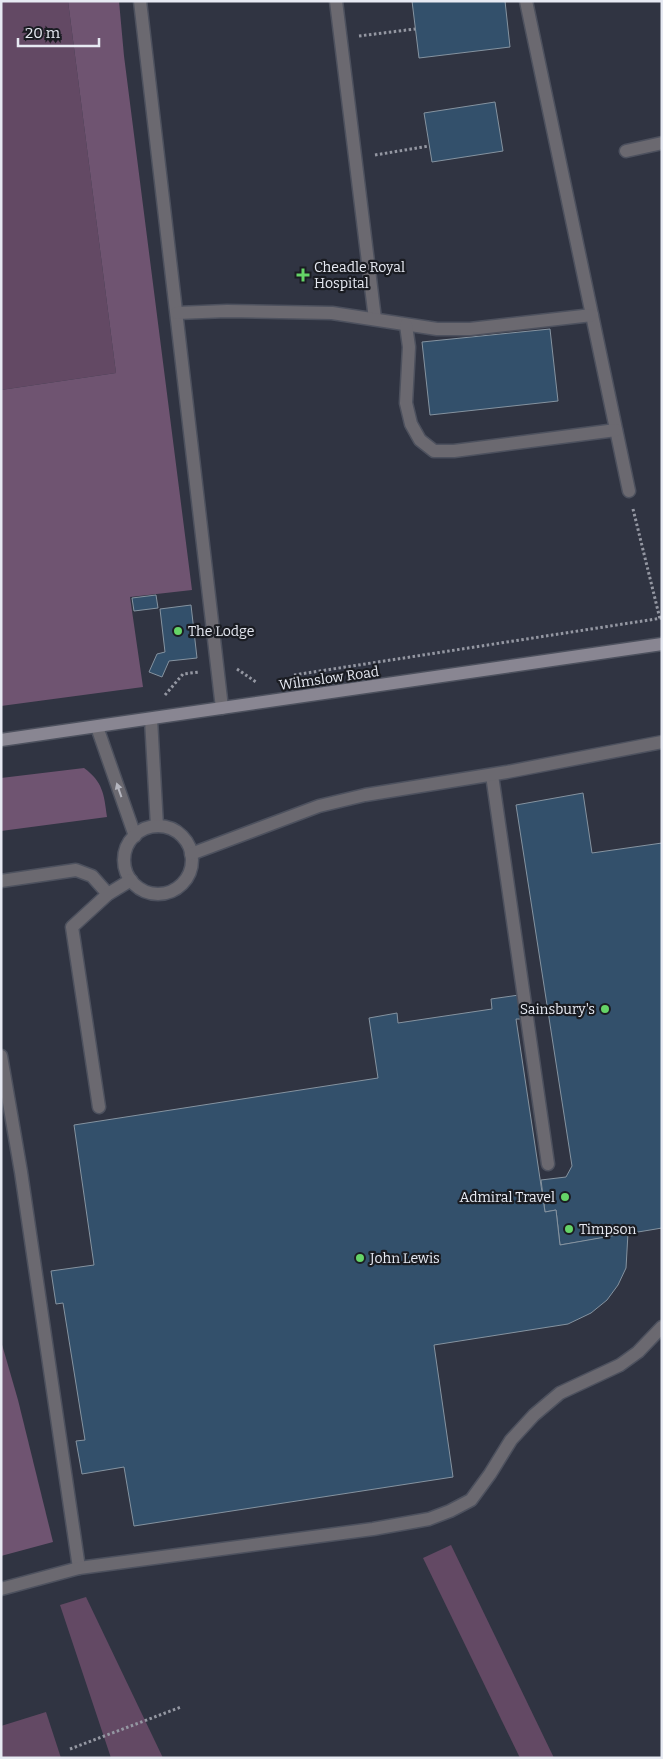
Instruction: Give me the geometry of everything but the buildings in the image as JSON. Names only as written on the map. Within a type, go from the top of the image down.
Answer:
[{"type":"main road","name":"Wilmslow Road","points":[[1,740],[662,644]]},
{"type":"street","points":[[140,1],[222,708]]},
{"type":"street","points":[[336,1],[375,319]]},
{"type":"street","points":[[526,1],[629,491]]},
{"type":"street","points":[[626,151],[662,143]]},
{"type":"street","points":[[177,313],[227,311],[332,313],[437,329],[470,329],[592,315]]},
{"type":"street","points":[[406,325],[409,347],[406,403],[411,424],[420,440],[434,451],[454,451],[616,430]]},
{"type":"street","points":[[151,719],[157,826]]},
{"type":"street","points":[[97,727],[135,836]]},
{"type":"street","points":[[191,854],[319,806],[365,795],[492,775],[662,742]]},
{"type":"street","points":[[492,775],[548,1164]]},
{"type":"street","points":[[157,826],[169,828],[179,834],[187,842],[191,854],[192,862],[187,878],[174,890],[157,894],[147,892],[131,880],[126,871],[125,851],[135,836],[145,829],[157,826]]},
{"type":"street","points":[[1,881],[76,870],[92,876],[108,894]]},
{"type":"street","points":[[99,1107],[72,927],[108,894],[131,880]]},
{"type":"street","points":[[1,1056],[21,1172],[79,1568]]},
{"type":"street","points":[[1,1589],[79,1568],[373,1529],[429,1519],[450,1511],[471,1500],[511,1440],[534,1415],[560,1394],[620,1365],[638,1352],[662,1327]]},
{"type":"path","points":[[341,39],[415,28]]},
{"type":"path","points":[[356,158],[429,146]]},
{"type":"path","points":[[629,491],[662,623]]},
{"type":"path","points":[[286,676],[661,618]]},
{"type":"path","points":[[162,698],[183,674],[239,668],[256,682]]},
{"type":"path","points":[[70,1749],[181,1707]]},
{"type":"shaded area","points":[[1,1],[68,1],[116,373],[1,390]]},
{"type":"shaded area","points":[[68,1],[119,1],[124,56],[192,590],[130,597],[143,687],[1,706],[1,390],[116,373]]},
{"type":"shaded area","points":[[84,768],[95,778],[102,789],[107,817],[1,831],[1,778]]},
{"type":"shaded area","points":[[1,1341],[18,1400],[53,1542],[1,1556]]},
{"type":"shaded area","points":[[451,1545],[554,1758],[520,1758],[423,1558]]},
{"type":"shaded area","points":[[86,1597],[163,1758],[111,1758],[60,1605]]},
{"type":"shaded area","points":[[46,1712],[61,1758],[1,1758],[1,1726]]},
{"type":"place","name":"Cheadle Royal Hospital","points":[[303,275]]},
{"type":"place","name":"The Lodge","points":[[178,631]]},
{"type":"place","name":"Sainsbury's","points":[[605,1009]]},
{"type":"place","name":"Admiral Travel","points":[[565,1197]]},
{"type":"place","name":"Timpson","points":[[569,1229]]},
{"type":"place","name":"John Lewis","points":[[360,1258]]}]
